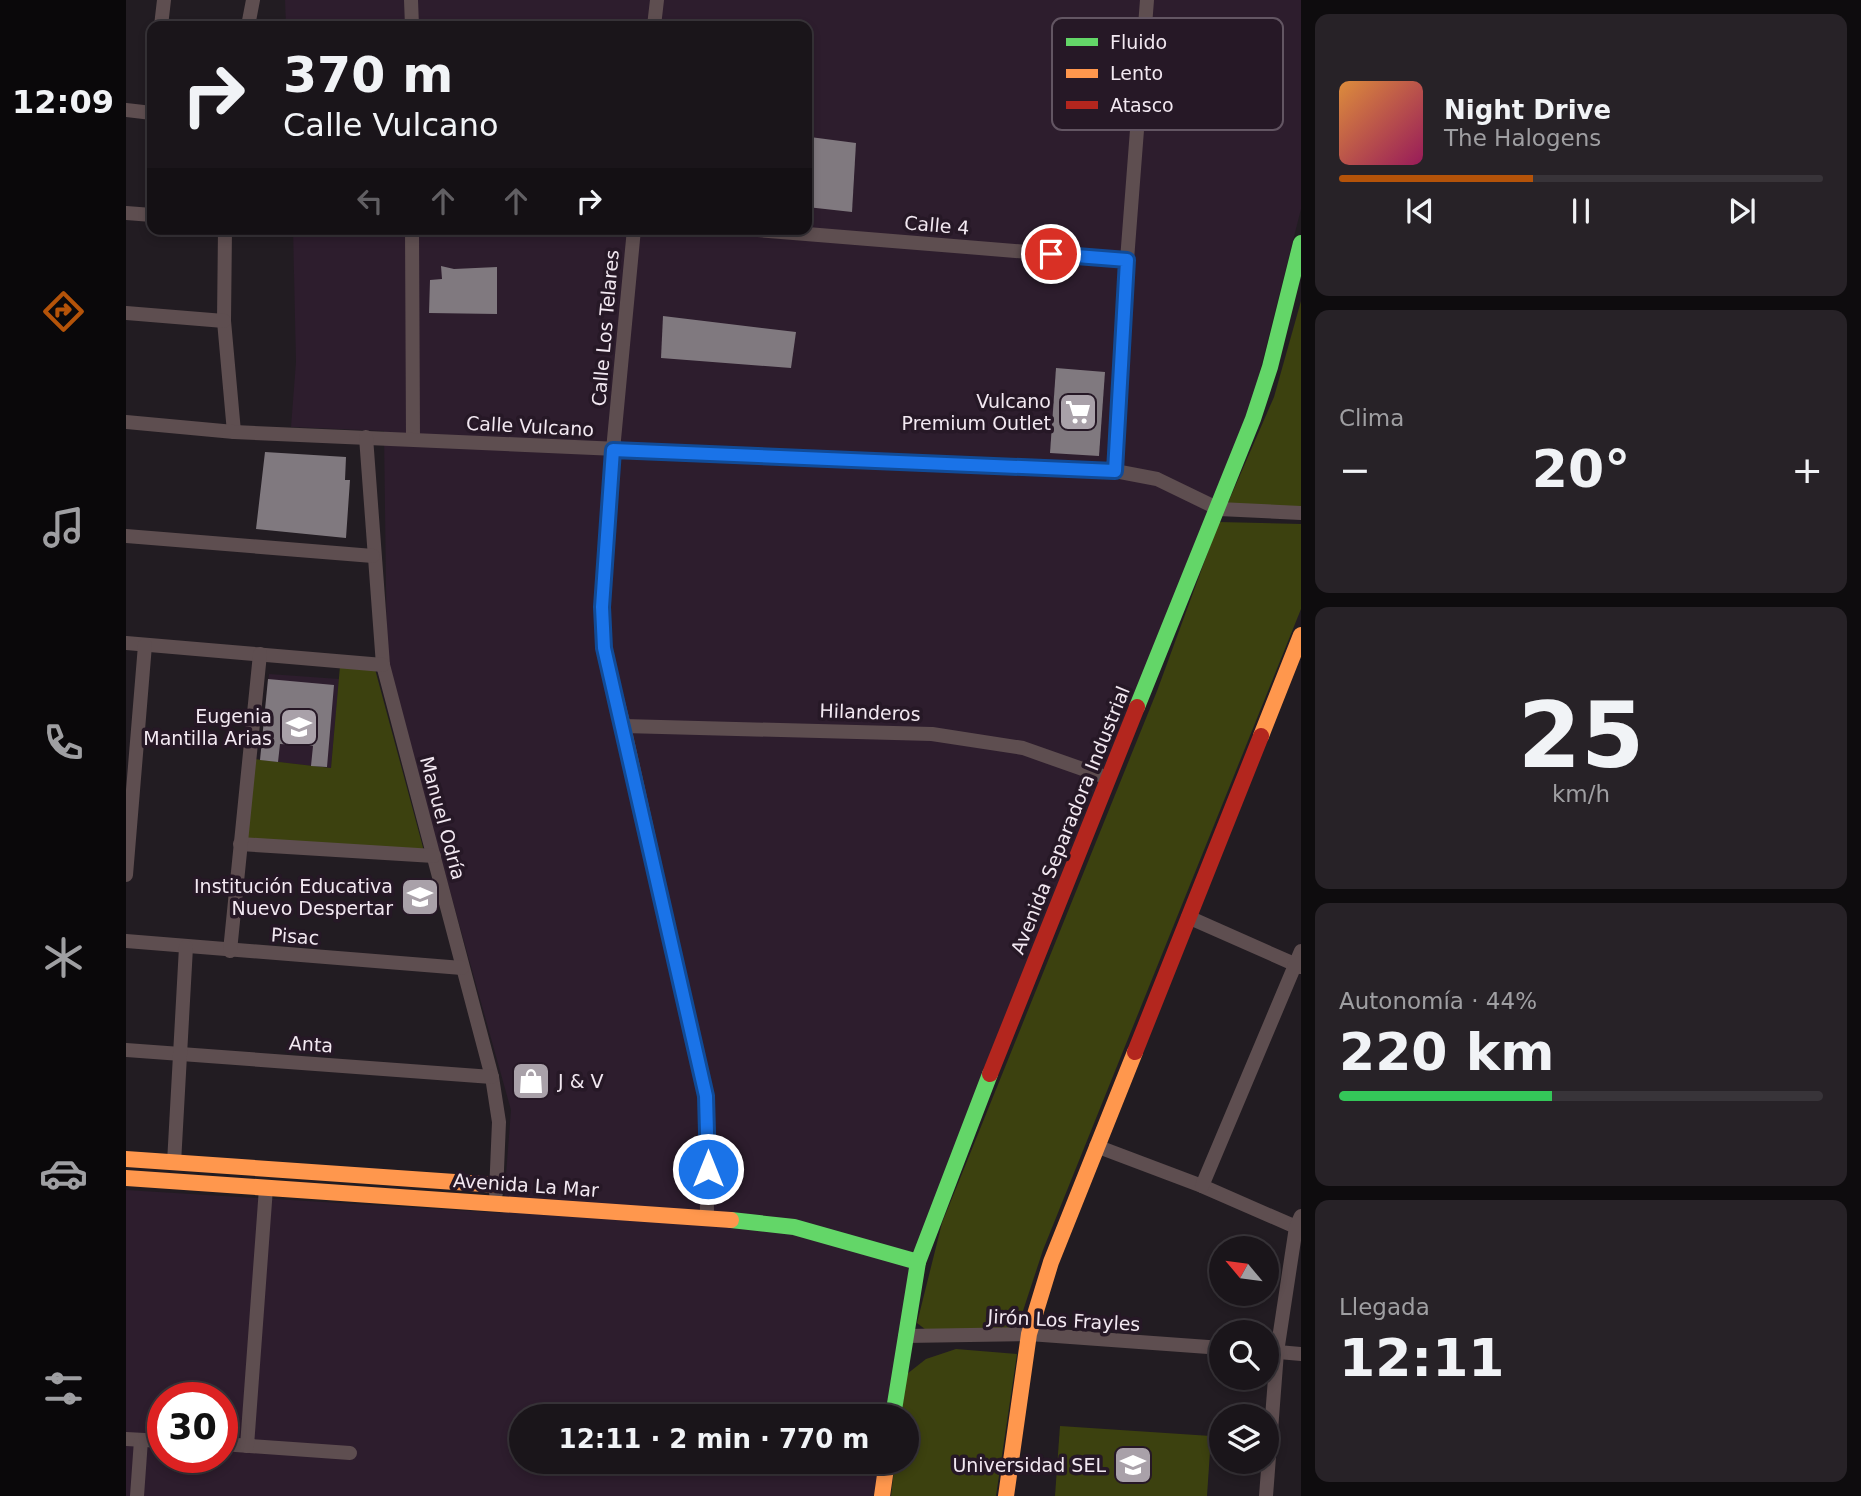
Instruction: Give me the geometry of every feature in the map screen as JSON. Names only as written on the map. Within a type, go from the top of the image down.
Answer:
[{"type":"main road","name":"Avenida Separadora Industrial","points":[[895,1404],[918,1262],[958,1152],[1219,509],[1270,367],[1301,243]]},
{"type":"main road","points":[[1006,1496],[1029,1334],[1051,1262],[1301,635]]},
{"type":"main road","name":"Avenida La Mar","points":[[126,1159],[498,1185]]},
{"type":"main road","name":"Avenida La Mar","points":[[126,1178],[495,1205],[707,1217],[794,1227],[918,1262]]},
{"type":"main road","points":[[882,1496],[885,1474]]},
{"type":"street","points":[[162,21],[164,0]]},
{"type":"street","points":[[249,21],[253,0]]},
{"type":"street","points":[[411,0],[412,21]]},
{"type":"street","points":[[655,21],[657,0]]},
{"type":"street","points":[[1146,18],[1147,0]]},
{"type":"street","points":[[126,110],[147,109]]},
{"type":"street","points":[[1115,471],[1137,130]]},
{"type":"street","points":[[126,213],[147,215]]},
{"type":"street","name":"Calle 4","points":[[812,234],[1127,260]]},
{"type":"street","points":[[225,235],[224,321],[234,432]]},
{"type":"street","points":[[412,235],[413,438]]},
{"type":"street","name":"Calle Los Telares","points":[[633,235],[613,450],[602,607],[604,648],[624,726],[706,1096],[709,1145],[707,1217]]},
{"type":"street","points":[[126,313],[224,321]]},
{"type":"street","name":"Calle Vulcano","points":[[126,422],[234,432],[1115,471],[1157,479],[1219,509],[1301,513]]},
{"type":"street","name":"Manuel Odría","points":[[366,437],[383,665],[492,1077],[499,1122],[495,1205]]},
{"type":"street","points":[[126,536],[373,556]]},
{"type":"street","points":[[126,643],[383,665]]},
{"type":"street","points":[[126,875],[145,645]]},
{"type":"street","points":[[230,951],[260,654]]},
{"type":"street","name":"Hilanderos","points":[[624,726],[932,734],[1023,748],[1108,778]]},
{"type":"street","points":[[240,844],[434,856]]},
{"type":"street","points":[[1188,917],[1298,966]]},
{"type":"street","name":"Pisac","points":[[126,941],[462,968]]},
{"type":"street","points":[[174,1163],[186,947]]},
{"type":"street","points":[[1202,1186],[1298,966],[1301,951]]},
{"type":"street","name":"Anta","points":[[126,1050],[492,1077]]},
{"type":"street","points":[[1096,1146],[1299,1222],[1279,1320]]},
{"type":"street","points":[[247,1446],[266,1188]]},
{"type":"street","name":"Jirón Los Frayles","points":[[905,1336],[1029,1334],[1209,1347]]},
{"type":"street","points":[[1279,1352],[1301,1354]]},
{"type":"street","points":[[1266,1496],[1270,1390]]},
{"type":"street","points":[[126,1439],[147,1440]]},
{"type":"street","points":[[137,1496],[141,1440]]},
{"type":"street","points":[[238,1445],[350,1453]]},
{"type":"shaded area","points":[[285,0],[1301,0],[1301,209],[1252,402],[910,1269],[889,1404],[509,1404],[509,1474],[878,1474],[874,1496],[126,1496],[126,1190],[503,1213],[511,1110],[387,665],[384,431],[291,427],[296,362],[293,235],[812,235],[812,21],[286,21]]},
{"type":"shaded area","name":"Eugenia Mantilla Arias","points":[[269,674],[339,679],[331,768],[260,760]]},
{"type":"green space","points":[[1301,301],[1301,508],[1227,505],[1274,397]]},
{"type":"green space","points":[[1219,522],[1301,524],[1301,609],[1043,1250],[1019,1323],[1006,1333],[930,1333],[917,1323],[942,1223],[1157,691]]},
{"type":"green space","points":[[340,666],[375,669],[424,851],[244,839],[253,759],[331,768]]},
{"type":"green space","points":[[956,1349],[1017,1354],[996,1496],[891,1496],[894,1474],[919,1474],[919,1404],[903,1404],[907,1374],[926,1359]]},
{"type":"green space","name":"Universidad SEL","points":[[1060,1426],[1209,1436],[1207,1496],[1055,1496]]},
{"type":"building","points":[[812,137],[856,143],[852,212],[812,208]]},
{"type":"building","points":[[441,266],[454,269],[497,267],[497,314],[429,313],[430,280],[442,279]]},
{"type":"building","points":[[663,316],[796,332],[791,368],[661,358]]},
{"type":"building","name":"Vulcano Premium Outlet","points":[[1056,368],[1105,372],[1099,456],[1050,453]]},
{"type":"building","points":[[265,452],[346,457],[345,480],[350,480],[346,538],[256,529]]},
{"type":"building","name":"Eugenia Mantilla Arias","points":[[268,679],[334,685],[327,767],[311,766],[313,746],[280,744],[278,762],[260,760]]},
{"type":"traffic: fast","points":[[1137,707],[1253,419],[1270,367],[1301,243]]},
{"type":"traffic: fast","points":[[895,1404],[918,1262],[990,1074]]},
{"type":"traffic: fast","points":[[731,1220],[794,1227],[918,1262]]},
{"type":"traffic: slow","points":[[1261,736],[1301,635]]},
{"type":"traffic: slow","points":[[1006,1496],[1029,1334],[1051,1262],[1135,1052]]},
{"type":"traffic: slow","points":[[126,1159],[498,1185]]},
{"type":"traffic: slow","points":[[126,1178],[731,1220]]},
{"type":"traffic: slow","points":[[882,1496],[885,1474]]},
{"type":"traffic: jam","points":[[990,1074],[1137,707]]},
{"type":"traffic: jam","points":[[1135,1052],[1261,736]]},
{"type":"place","name":"Vulcano Premium Outlet","points":[[1078,412]]},
{"type":"place","name":"Eugenia Mantilla Arias","points":[[299,727]]},
{"type":"place","name":"Institución Educativa Nuevo Despertar","points":[[420,897]]},
{"type":"place","name":"J & V","points":[[531,1081]]},
{"type":"place","name":"Universidad SEL","points":[[1133,1465]]},
{"type":"route","points":[[708,1169],[706,1096],[624,726],[604,648],[602,607],[613,450],[1115,471],[1127,260],[1051,254]]}]
